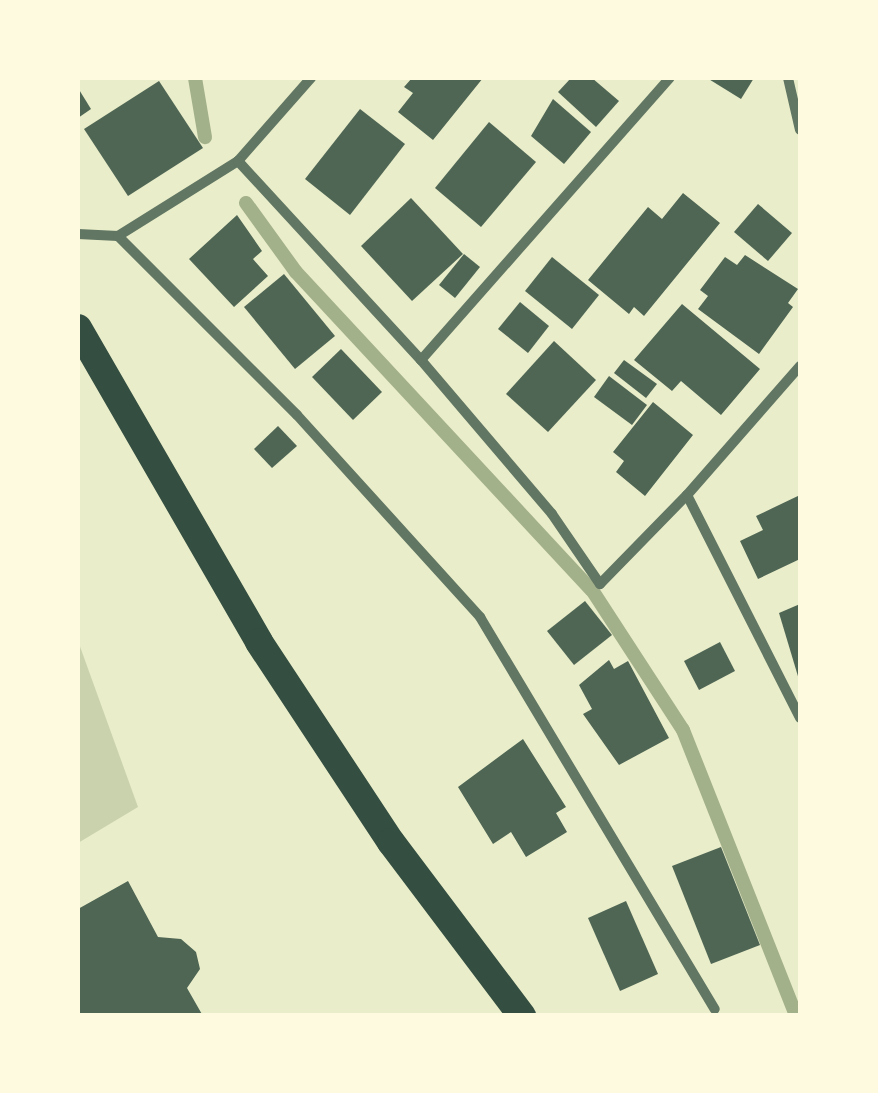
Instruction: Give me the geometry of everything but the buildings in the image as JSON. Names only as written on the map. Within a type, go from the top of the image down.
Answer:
[{"type":"highway","points":[[78,328],[258,642],[391,842],[522,1016]]},
{"type":"street","points":[[78,234],[118,236],[238,161],[311,78]]},
{"type":"street","points":[[421,360],[670,78]]},
{"type":"street","points":[[788,78],[800,130]]},
{"type":"street","points":[[238,161],[311,248],[421,360],[552,514],[600,584],[687,495],[800,366]]},
{"type":"street","points":[[118,236],[297,415],[480,617],[715,1009]]},
{"type":"street","points":[[687,495],[800,718]]},
{"type":"green space","points":[[78,641],[138,807],[78,843]]},
{"type":"waterway","points":[[195,78],[205,137]]},
{"type":"waterway","points":[[246,203],[296,272],[592,590],[683,730],[796,1016]]}]
